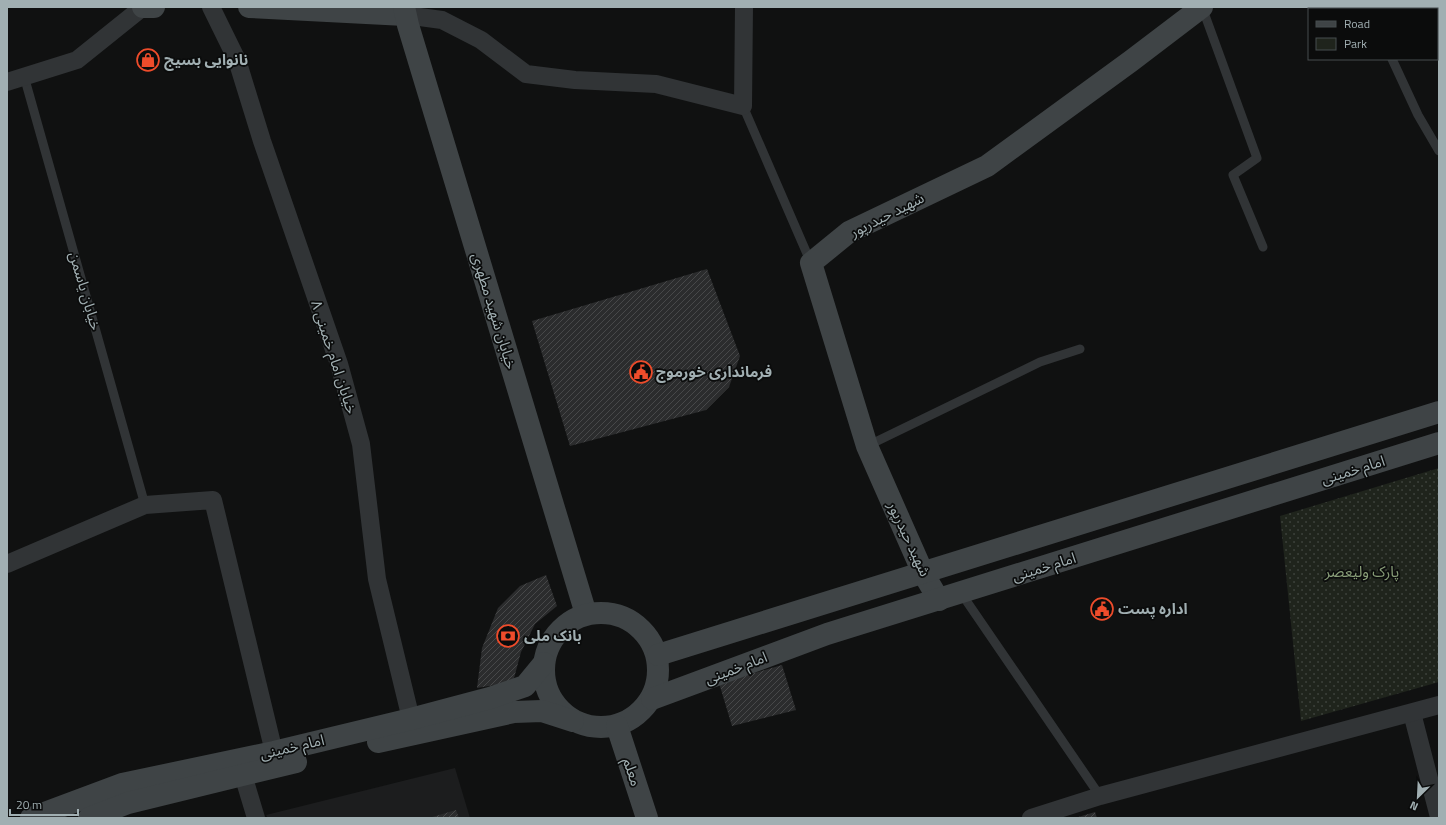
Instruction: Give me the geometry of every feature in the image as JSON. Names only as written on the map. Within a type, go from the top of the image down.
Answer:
[{"type":"main road","points":[[143,7],[154,7]]},
{"type":"main road","points":[[249,7],[405,11]]},
{"type":"main road","name":"شهید حیدرپور","points":[[939,600],[923,572],[867,446],[811,263],[849,232],[988,166],[1202,7]]},
{"type":"main road","name":"خیابان شهید مطهری","points":[[405,11],[586,614]]},
{"type":"main road","name":"امام خمینی","points":[[658,655],[1439,412]]},
{"type":"main road","name":"امام خمینی","points":[[652,699],[827,634],[1439,443]]},
{"type":"main road","points":[[609,613],[630,620],[647,635],[658,655],[659,678],[652,699],[637,716],[617,726],[594,728],[573,721],[555,706],[545,685],[544,663],[551,642],[566,624],[586,614],[609,613]]},
{"type":"main road","name":"امام خمینی","points":[[31,818],[122,784],[274,752],[411,719],[490,698],[525,686],[544,663]]},
{"type":"main road","name":"امام خمینی","points":[[89,818],[128,803],[377,743],[514,712],[542,711],[573,721]]},
{"type":"main road","name":"معلم","points":[[617,726],[647,818]]},
{"type":"street","points":[[7,82],[77,60],[143,7]]},
{"type":"street","name":"خیابان امام خمینی ۸","points":[[211,7],[237,60],[262,141],[339,364],[361,444],[377,579],[411,719]]},
{"type":"street","points":[[405,11],[442,20],[481,40],[526,74],[575,80],[656,84],[743,106],[744,7]]},
{"type":"street","points":[[7,564],[145,505],[213,500],[274,752]]},
{"type":"street","points":[[1031,818],[1100,796],[1439,705]]},
{"type":"street","points":[[1412,713],[1439,817]]},
{"type":"street","points":[[243,775],[256,818]]},
{"type":"lane","points":[[1202,7],[1257,158],[1233,175],[1263,247]]},
{"type":"lane","points":[[1392,60],[1418,115],[1439,151]]},
{"type":"lane","name":"خیابان یاسمن","points":[[24,76],[145,505]]},
{"type":"lane","points":[[743,106],[811,263]]},
{"type":"lane","points":[[867,446],[1040,362],[1080,349]]},
{"type":"lane","points":[[961,593],[1100,796]]},
{"type":"shaded area","points":[[455,768],[470,818],[268,818],[266,815]]},
{"type":"green space","name":"پارک ولیعصر","points":[[1439,468],[1439,682],[1301,721],[1280,516]]},
{"type":"building","name":"فرمانداری خورموج","points":[[707,269],[740,356],[729,387],[706,410],[570,446],[532,321]]},
{"type":"building","name":"بانک ملی","points":[[546,575],[557,606],[535,624],[521,652],[513,682],[477,688],[482,648],[498,608],[520,586]]},
{"type":"building","points":[[782,665],[796,710],[732,726],[719,683]]},
{"type":"building","points":[[456,810],[459,818],[429,818]]},
{"type":"building","points":[[1095,812],[1097,818],[1075,818]]},
{"type":"place","name":"نانوایی بسیج","points":[[148,60]]},
{"type":"place","name":"فرمانداری خورموج","points":[[641,372]]},
{"type":"place","name":"اداره پست","points":[[1102,609]]},
{"type":"place","name":"بانک ملی","points":[[508,636]]}]
